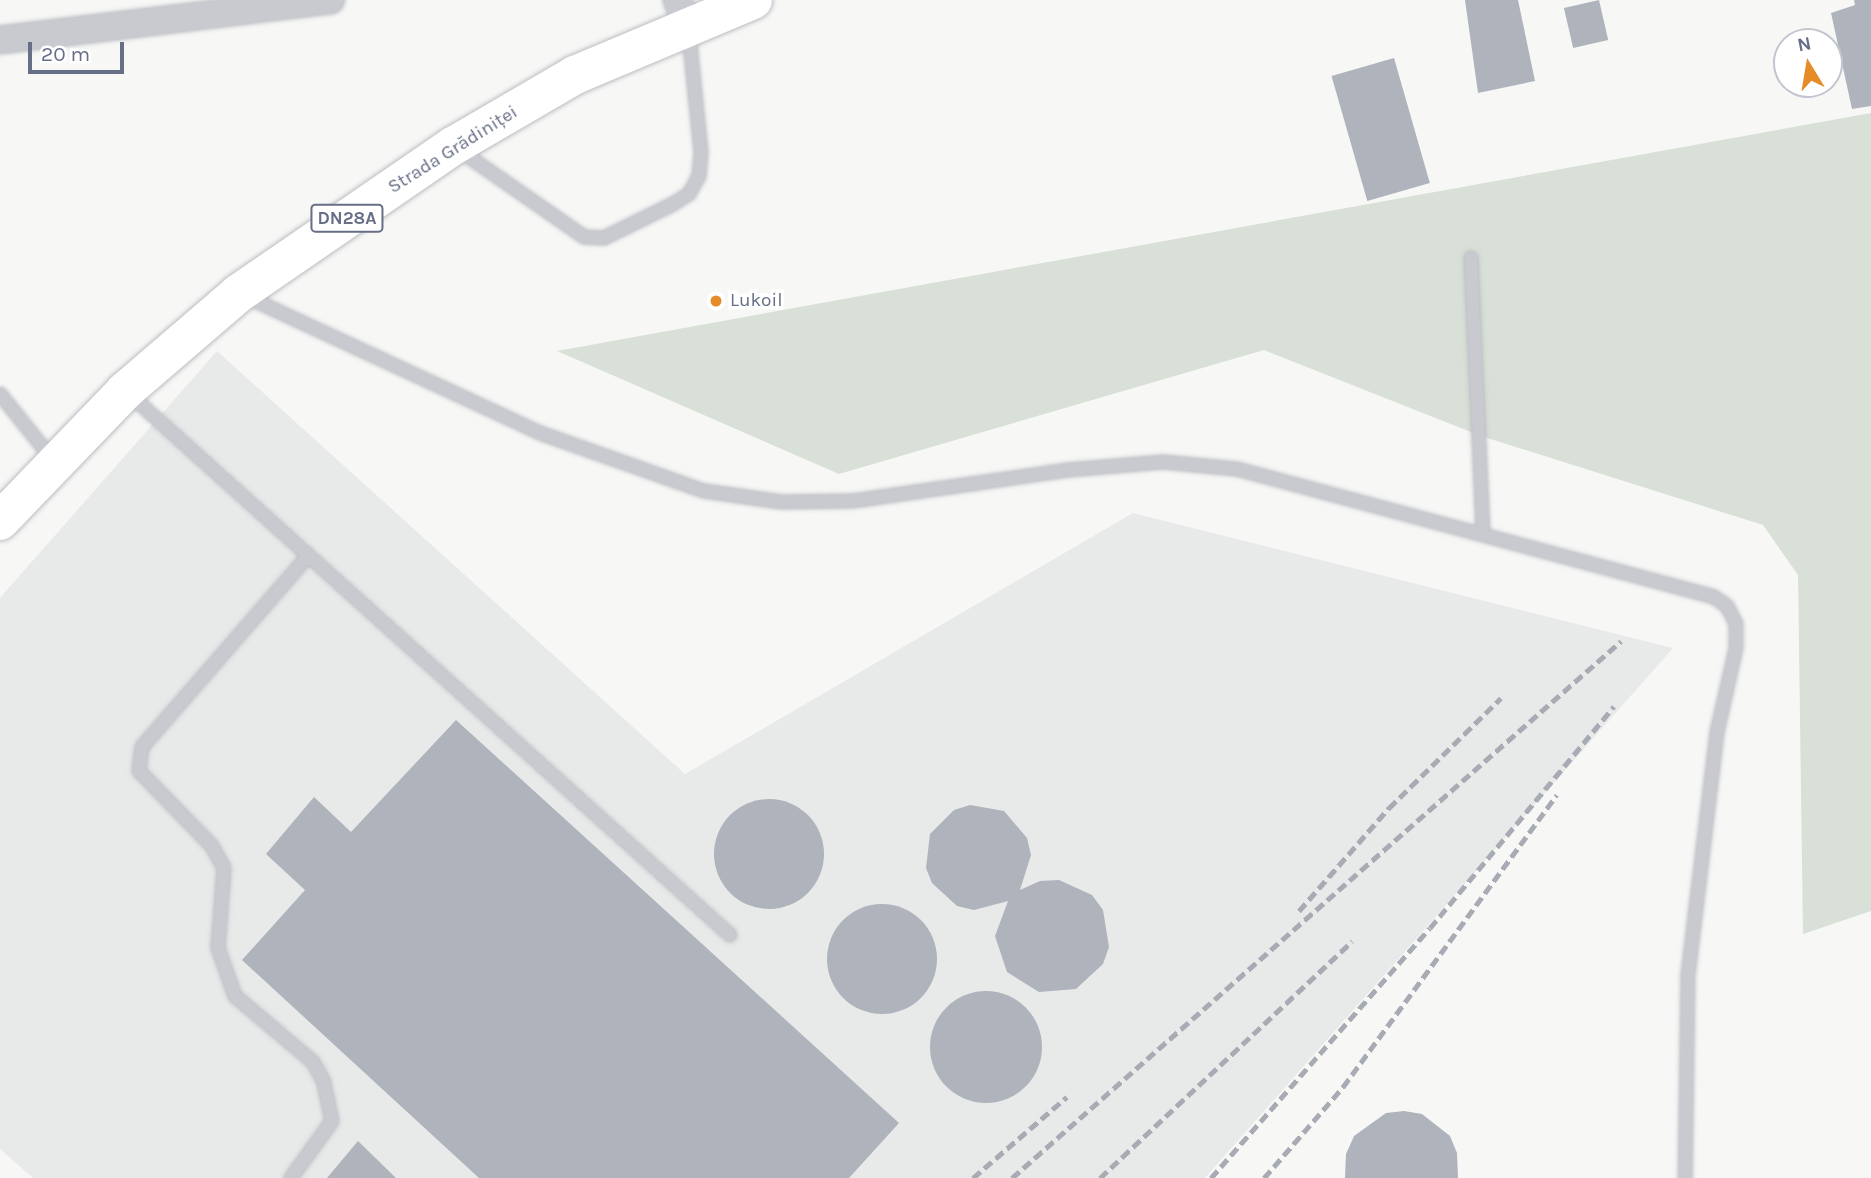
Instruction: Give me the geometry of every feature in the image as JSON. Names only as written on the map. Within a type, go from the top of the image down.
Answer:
[{"type":"main road","name":"Strada Grădiniței","points":[[0,521],[125,391],[239,293],[453,146],[682,12],[753,0]]},
{"type":"street","points":[[0,40],[331,0]]},
{"type":"lane","points":[[453,146],[584,237],[604,238],[673,204],[689,194],[699,176],[701,152],[682,12]]},
{"type":"lane","points":[[1471,258],[1483,532]]},
{"type":"lane","points":[[239,293],[540,433],[704,491],[781,502],[853,500],[1068,470],[1163,462],[1237,469],[1483,532],[1714,597],[1727,606],[1736,624],[1703,825],[1688,974],[1685,1178]]},
{"type":"lane","points":[[125,391],[730,935]]},
{"type":"lane","points":[[0,394],[55,463]]},
{"type":"lane","points":[[291,1178],[332,1121],[324,1082],[313,1062],[235,996],[218,948],[224,868],[211,845],[139,771],[142,747],[309,555]]},
{"type":"shaded area","points":[[1871,113],[1871,911],[1803,934],[1798,575],[1763,525],[1481,436],[1264,350],[839,474],[557,351]]},
{"type":"shaded area","points":[[217,351],[685,774],[1133,513],[1673,648],[1205,1178],[33,1178],[0,1149],[0,598]]},
{"type":"building","points":[[1465,0],[1518,0],[1535,81],[1478,93]]},
{"type":"building","points":[[1599,0],[1608,40],[1573,48],[1564,8]]},
{"type":"building","points":[[1854,0],[1871,0],[1871,106],[1852,109],[1843,68],[1843,28],[1834,28],[1831,13],[1855,5]]},
{"type":"building","points":[[1394,58],[1430,183],[1367,201],[1332,76]]},
{"type":"building","points":[[456,720],[899,1123],[849,1178],[479,1178],[242,960],[305,890],[266,854],[314,797],[351,832]]},
{"type":"building","points":[[769,799],[790,803],[808,815],[820,833],[824,854],[820,875],[808,893],[790,905],[769,909],[748,905],[730,893],[718,875],[714,854],[718,833],[730,815],[748,803]]},
{"type":"building","points":[[970,805],[1004,811],[1027,838],[1031,855],[1020,890],[1040,881],[1059,880],[1092,895],[1103,910],[1109,947],[1103,964],[1076,989],[1039,992],[1007,972],[995,936],[1008,901],[974,910],[957,906],[932,883],[926,868],[930,834],[954,810]]},
{"type":"building","points":[[882,904],[903,908],[921,920],[933,938],[937,959],[933,980],[921,998],[903,1010],[882,1014],[861,1010],[843,998],[831,980],[827,959],[831,938],[843,920],[861,908]]},
{"type":"building","points":[[986,991],[1007,996],[1025,1008],[1037,1026],[1042,1047],[1037,1068],[1025,1086],[1007,1098],[986,1103],[965,1098],[947,1086],[935,1068],[930,1047],[935,1026],[947,1008],[965,996]]},
{"type":"building","points":[[1404,1111],[1422,1114],[1450,1136],[1457,1153],[1458,1178],[1345,1178],[1346,1154],[1354,1136],[1386,1113]]},
{"type":"building","points":[[358,1141],[396,1178],[327,1178]]},
{"type":"railway","points":[[1012,1178],[1621,641]]},
{"type":"railway","points":[[1299,911],[1389,808],[1501,698]]},
{"type":"railway","points":[[1211,1178],[1430,928],[1614,706]]},
{"type":"railway","points":[[1264,1178],[1343,1087],[1557,795]]},
{"type":"railway","points":[[1100,1178],[1352,941]]},
{"type":"railway","points":[[973,1178],[1067,1097]]},
{"type":"place","name":"Lukoil","points":[[716,301]]}]
